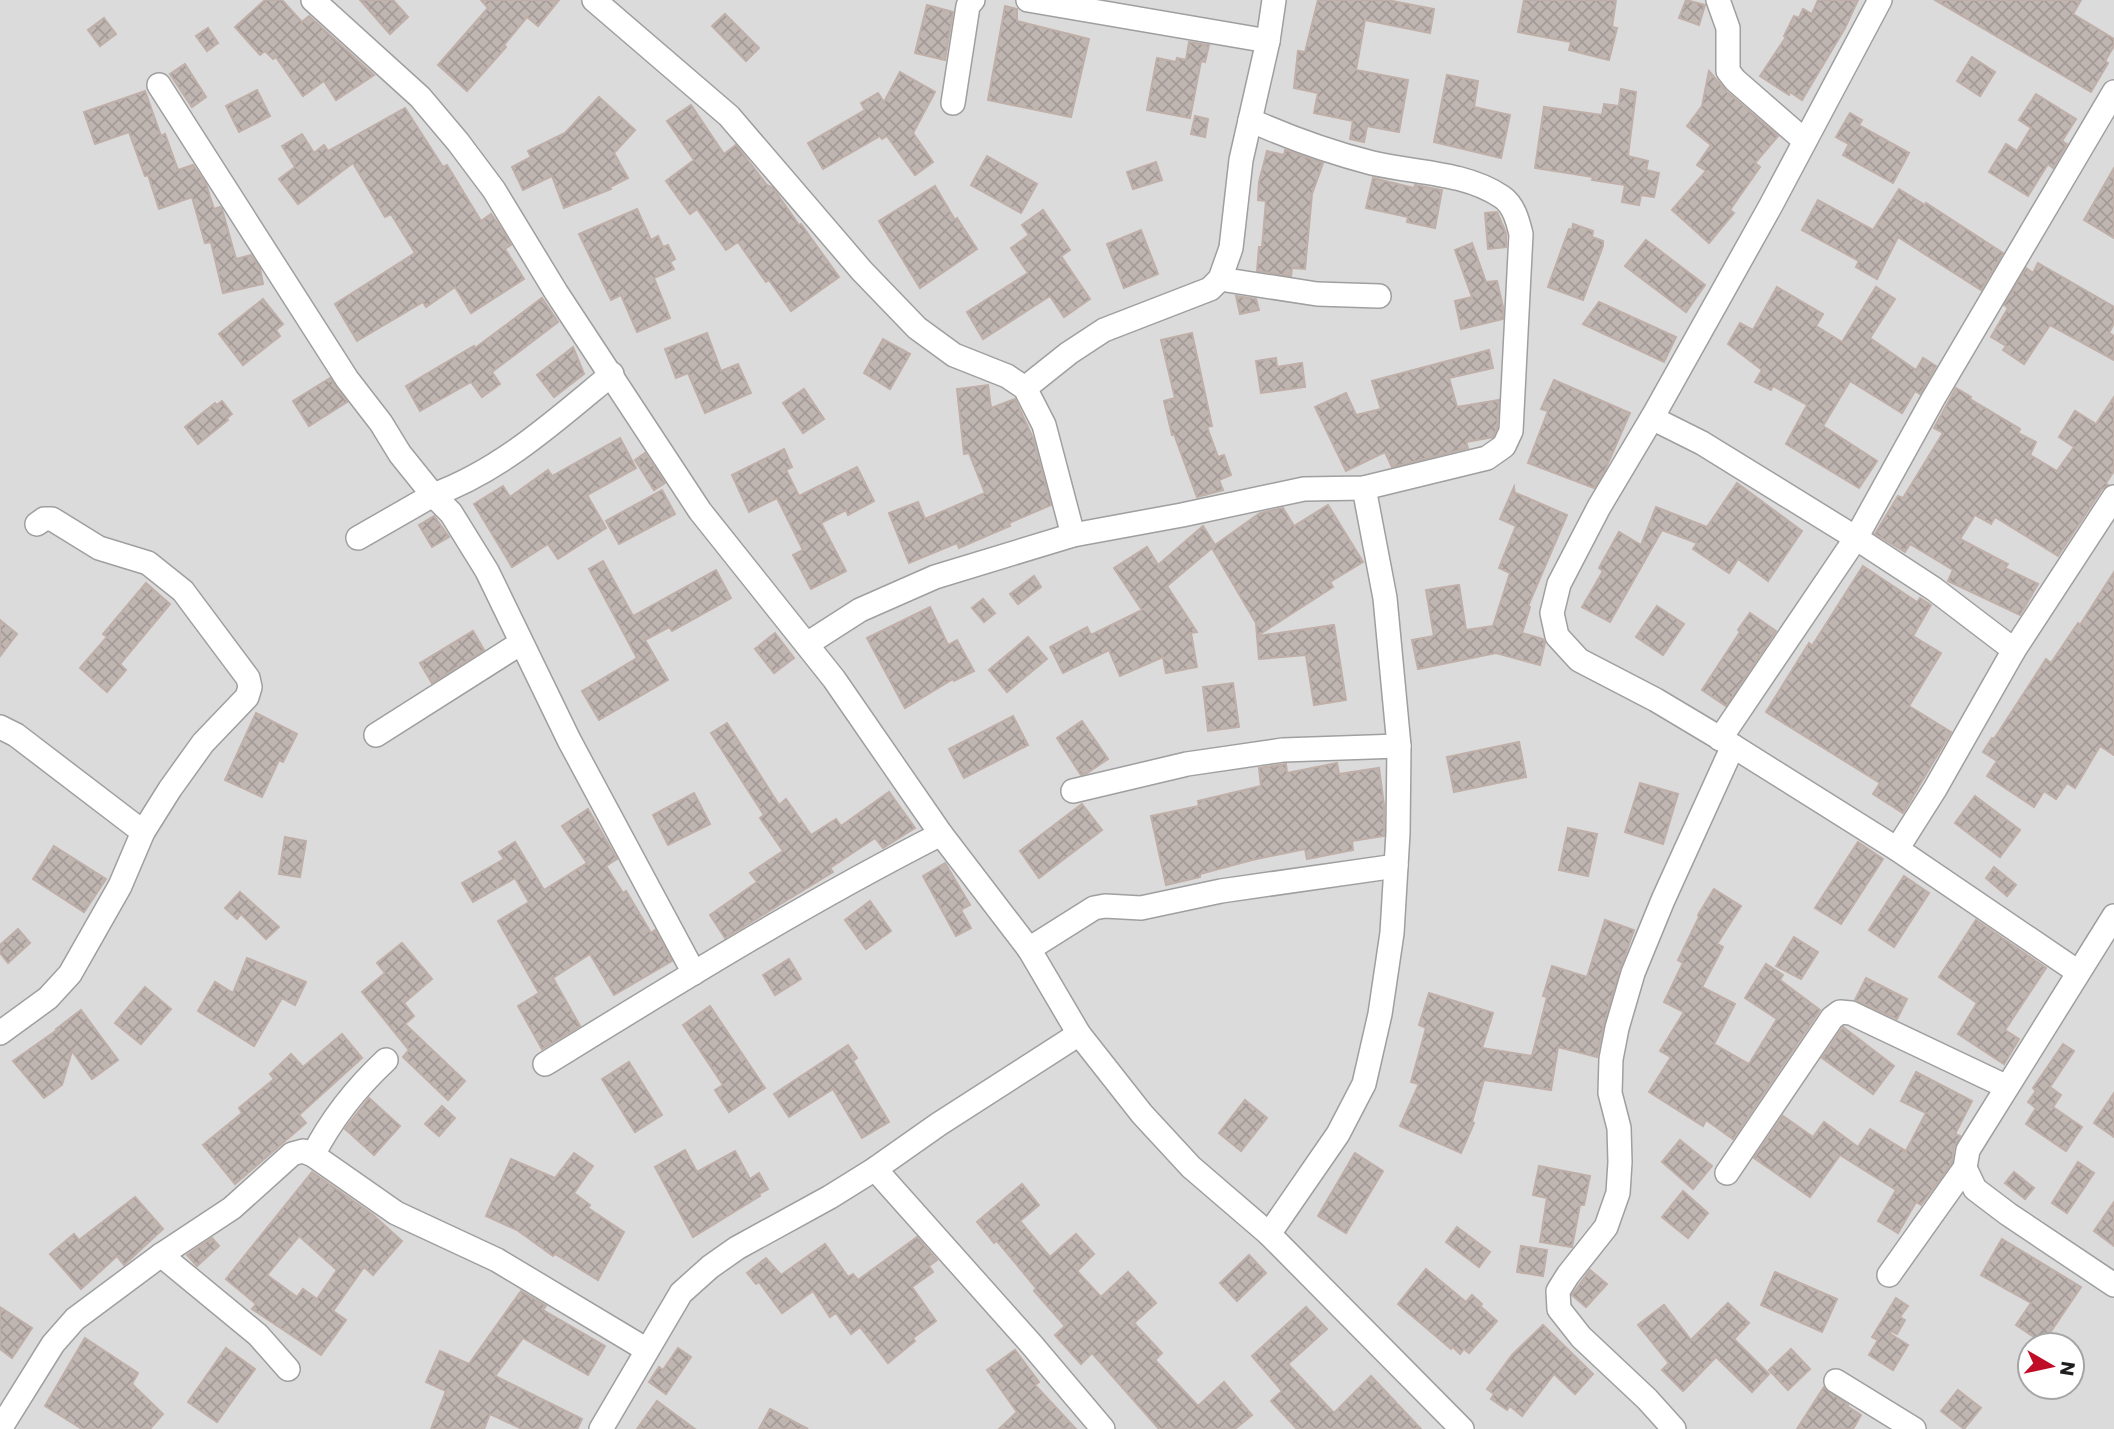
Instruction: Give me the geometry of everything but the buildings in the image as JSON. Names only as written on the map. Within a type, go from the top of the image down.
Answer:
[{"type":"street","points":[[313,0],[420,97],[494,190],[556,292],[701,511],[807,644],[941,834],[1029,949],[1079,1034],[1142,1114],[1183,1158],[1269,1234],[1459,1428]]},
{"type":"street","points":[[593,0],[729,116],[862,271],[917,328],[954,355],[1007,376],[1025,388],[1044,425],[1073,535]]},
{"type":"street","points":[[953,103],[968,6],[973,0]]},
{"type":"street","points":[[1028,0],[1268,41]]},
{"type":"street","points":[[1025,388],[1069,353],[1104,330],[1210,289],[1220,279],[1231,248],[1241,160],[1268,41],[1274,0]]},
{"type":"street","points":[[1718,0],[1728,27],[1728,71],[1805,141]]},
{"type":"street","points":[[1880,0],[1652,418],[1573,554],[1559,584],[1552,613],[1557,636],[1579,660],[1656,700],[1897,849],[2078,972]]},
{"type":"street","points":[[159,85],[347,379],[382,423],[400,453],[451,513],[487,571],[569,740],[694,972]]},
{"type":"street","points":[[1674,1429],[1647,1399],[1581,1337],[1559,1309],[1558,1291],[1567,1275],[1606,1227],[1618,1193],[1619,1128],[1610,1093],[1611,1059],[1633,973],[1727,743],[1856,538],[1933,399],[2114,92]]},
{"type":"street","points":[[807,644],[860,610],[935,577],[1073,535],[1304,489],[1364,488],[1487,458],[1504,446],[1511,431],[1513,411],[1521,234],[1516,215],[1505,198],[1469,182],[1374,163],[1293,140],[1250,120]]},
{"type":"street","points":[[1220,279],[1293,291],[1379,296]]},
{"type":"street","points":[[358,538],[433,495],[490,469],[543,431],[612,374]]},
{"type":"street","points":[[1652,418],[1702,443],[1856,538],[1934,589],[2014,650]]},
{"type":"street","points":[[1269,1234],[1338,1134],[1364,1084],[1380,1014],[1392,933],[1399,746],[1385,597],[1364,488]]},
{"type":"street","points":[[1897,849],[1935,789],[2014,650],[2114,497]]},
{"type":"street","points":[[0,1033],[47,998],[70,974],[120,887],[143,832],[203,743],[247,697],[250,687],[248,678],[183,591],[157,568],[99,548],[52,519],[44,519],[37,524]]},
{"type":"street","points":[[376,736],[521,643]]},
{"type":"street","points":[[0,727],[16,735],[143,832]]},
{"type":"street","points":[[1073,791],[1187,764],[1283,750],[1399,746]]},
{"type":"street","points":[[545,1064],[694,972],[853,879],[941,834]]},
{"type":"street","points":[[1029,949],[1094,908],[1140,908],[1221,891],[1396,866]]},
{"type":"street","points":[[1889,1275],[1965,1168],[1968,1150],[2114,916]]},
{"type":"street","points":[[1727,1173],[1832,1018],[1840,1012],[1851,1013],[2007,1087]]},
{"type":"street","points":[[601,1429],[681,1293],[710,1267],[737,1248],[876,1169],[939,1124],[1079,1034]]},
{"type":"street","points":[[313,1155],[325,1130],[358,1087],[386,1060]]},
{"type":"street","points":[[3,1428],[53,1344],[75,1318],[161,1255],[232,1208],[292,1154],[303,1152],[313,1155],[396,1213],[497,1260],[647,1350]]},
{"type":"street","points":[[1965,1168],[1975,1189],[1986,1198],[2114,1285]]},
{"type":"street","points":[[876,1169],[1103,1429]]},
{"type":"street","points":[[161,1255],[258,1335],[288,1369]]},
{"type":"street","points":[[1836,1381],[1914,1429]]},
{"type":"shaded area","points":[[0,0],[2114,0],[2114,1429],[0,1429]]}]
